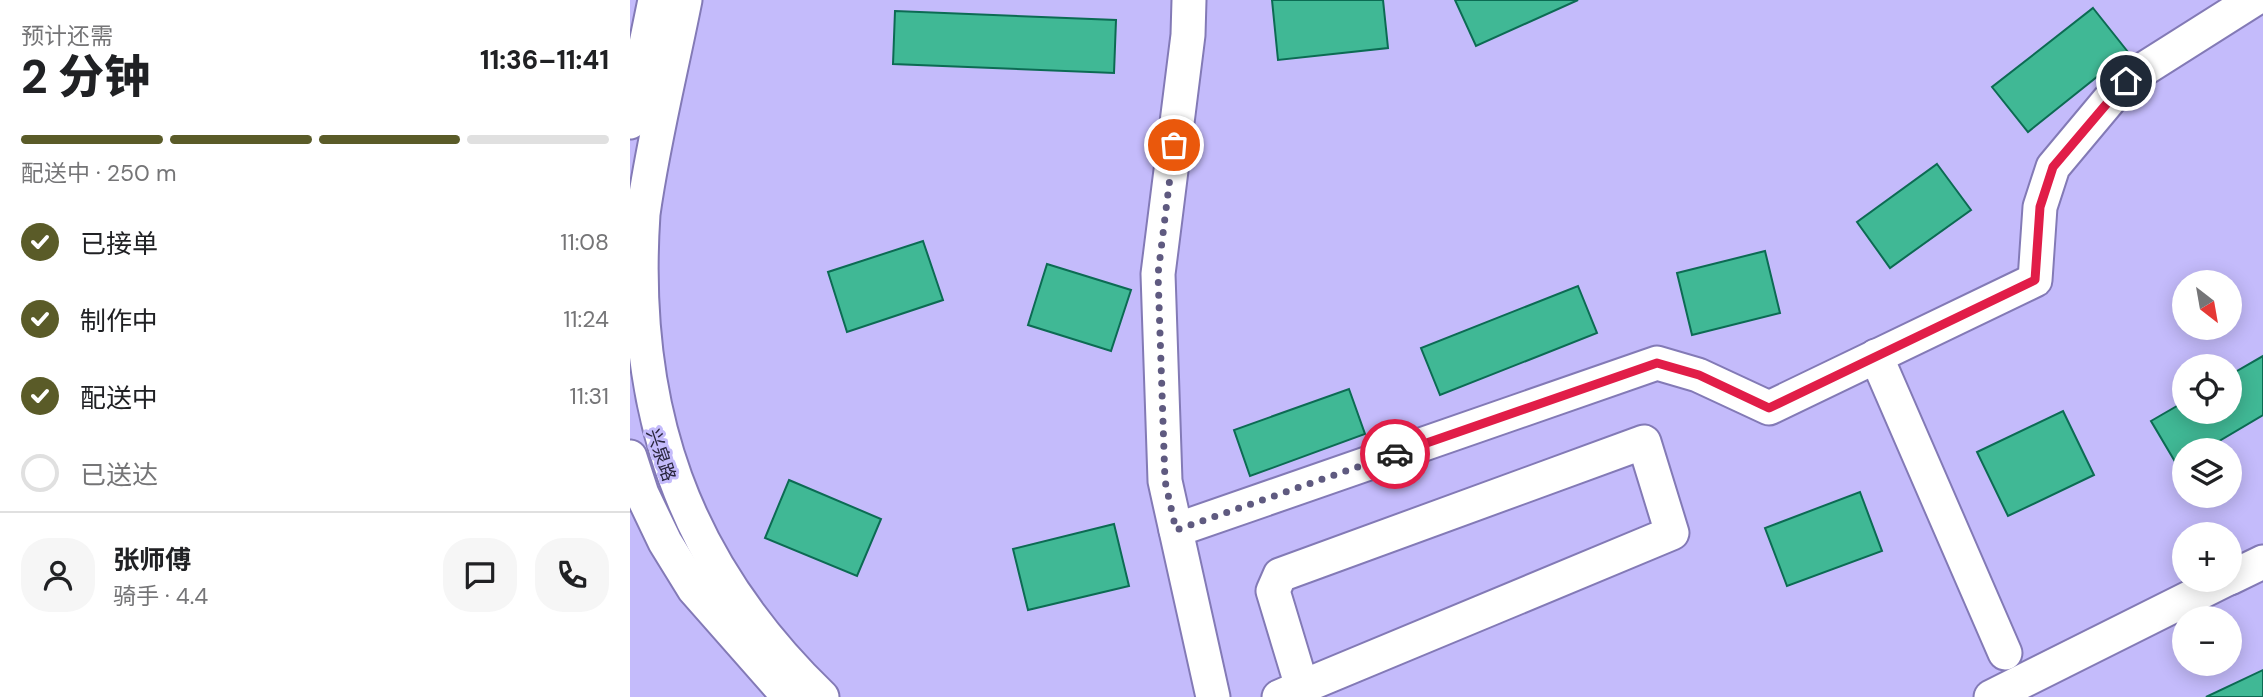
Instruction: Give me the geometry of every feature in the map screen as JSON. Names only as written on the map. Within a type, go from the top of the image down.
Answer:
[{"type":"street","points":[[630,122],[655,0]]},
{"type":"street","name":"兴泉路","points":[[685,0],[643,215],[637,277],[641,383],[656,442],[691,529],[716,571],[753,621],[822,697]]},
{"type":"street","points":[[1189,0],[1188,34],[1158,274],[1165,481],[1213,697]]},
{"type":"street","points":[[1176,530],[1657,363],[1699,375],[1769,408],[2035,280],[2040,207],[2053,167],[2126,81],[2253,0]]},
{"type":"street","points":[[1876,356],[2005,653]]},
{"type":"street","points":[[1644,442],[1672,533],[1290,692],[1273,592],[1280,575],[1644,442]]},
{"type":"street","name":"兴泉路","points":[[630,457],[642,494],[665,542],[694,589],[789,697]]},
{"type":"street","points":[[2242,572],[2263,562]]},
{"type":"street","points":[[1992,697],[2203,592]]},
{"type":"building","points":[[1272,0],[1383,0],[1388,48],[1278,60]]},
{"type":"building","points":[[1455,0],[1578,0],[1476,46]]},
{"type":"building","points":[[2093,8],[2128,52],[2028,132],[1992,87]]},
{"type":"building","points":[[895,11],[1116,20],[1114,73],[893,64]]},
{"type":"building","points":[[1937,164],[1971,210],[1890,268],[1857,222]]},
{"type":"building","points":[[923,241],[943,300],[847,332],[828,272]]},
{"type":"building","points":[[1765,251],[1780,313],[1692,335],[1677,273]]},
{"type":"building","points":[[1047,264],[1131,290],[1111,351],[1028,325]]},
{"type":"building","points":[[1578,286],[1597,333],[1440,395],[1421,348]]},
{"type":"building","points":[[2263,356],[2263,415],[2224,438],[2172,438],[2172,457],[2151,421],[2172,409],[2172,424],[2242,424],[2242,368]]},
{"type":"building","points":[[1349,389],[1365,434],[1250,476],[1234,430]]},
{"type":"building","points":[[2063,411],[2094,475],[2008,516],[1977,452]]},
{"type":"building","points":[[789,480],[881,519],[857,576],[765,538]]},
{"type":"building","points":[[1860,492],[1882,551],[1787,586],[1765,528]]},
{"type":"building","points":[[1114,524],[1129,586],[1028,610],[1013,549]]},
{"type":"building","points":[[2263,670],[2263,697],[2206,697]]},
{"type":"way so far","points":[[1174,145],[1158,274],[1165,481],[1176,530],[1395,454]]},
{"type":"route","points":[[1395,454],[1657,363],[1699,375],[1769,408],[2035,280],[2040,207],[2053,167],[2126,81]]}]
